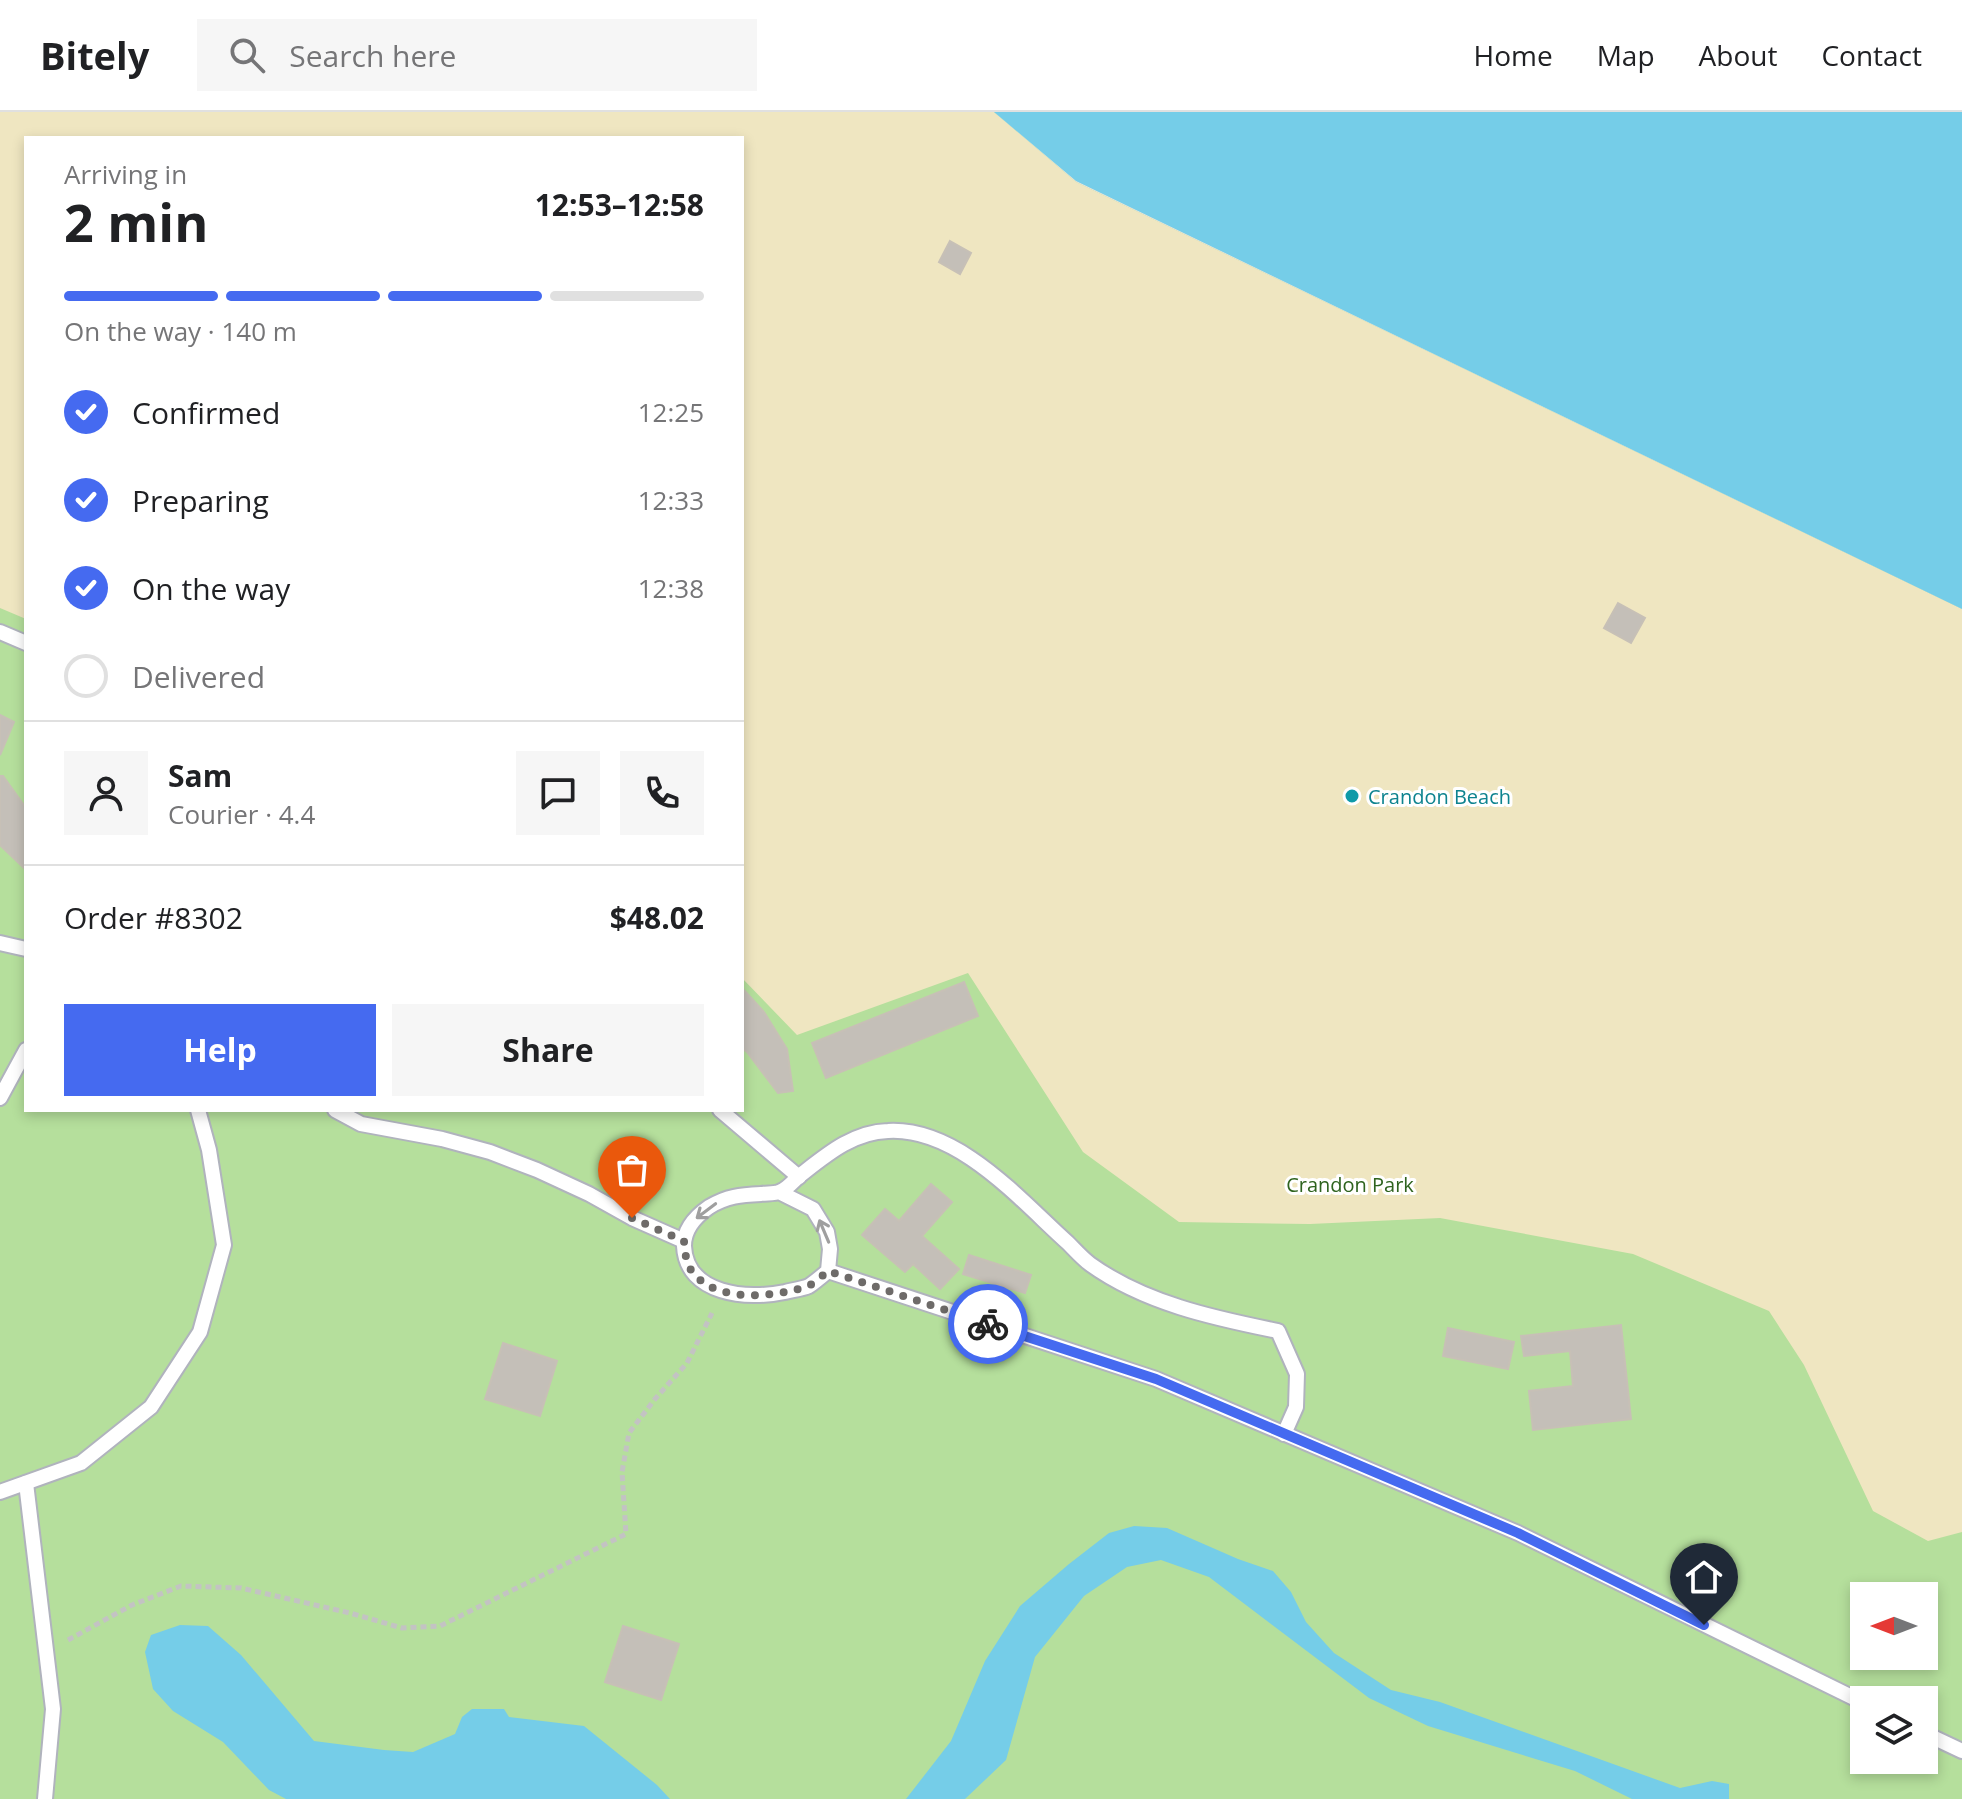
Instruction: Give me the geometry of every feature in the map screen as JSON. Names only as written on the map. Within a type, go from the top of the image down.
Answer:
[{"type":"lane","points":[[0,632],[24,642]]},
{"type":"lane","points":[[0,943],[24,949]]},
{"type":"lane","points":[[0,1098],[24,1054]]},
{"type":"lane","points":[[0,1492],[81,1463],[151,1407],[200,1332],[224,1245],[209,1150],[199,1112]]},
{"type":"lane","points":[[339,1112],[361,1124],[442,1139],[490,1152],[537,1170],[684,1241]]},
{"type":"lane","points":[[722,1112],[799,1177]]},
{"type":"lane","points":[[779,1192],[855,1137],[886,1130],[913,1132],[951,1145],[997,1178],[1091,1264],[1135,1289],[1174,1305],[1219,1319],[1278,1331],[1297,1374],[1296,1407],[1284,1434]]},
{"type":"lane","points":[[779,1192],[813,1209],[827,1232],[830,1249],[828,1271],[807,1287],[749,1296],[723,1291],[694,1275],[685,1257],[684,1241],[689,1225],[707,1208],[730,1196],[779,1192]]},
{"type":"lane","points":[[828,1271],[1156,1379],[1518,1533],[1850,1696]]},
{"type":"lane","points":[[26,1483],[53,1709],[45,1799]]},
{"type":"lane","points":[[1938,1740],[1962,1751]]},
{"type":"path","points":[[46,1652],[132,1605],[181,1586],[241,1588],[402,1628],[440,1626],[626,1534],[622,1472],[629,1433],[687,1363],[723,1291]]},
{"type":"green space","name":"Crandon Park","points":[[0,112],[994,112],[1076,182],[1962,609],[1962,1799],[0,1799]]},
{"type":"sand","name":"Crandon Beach","points":[[0,112],[994,112],[1076,182],[1962,609],[1962,1532],[1928,1541],[1873,1511],[1804,1365],[1769,1311],[1633,1254],[1440,1218],[1310,1224],[1179,1222],[1083,1152],[968,973],[797,1035],[744,980],[744,136],[24,136],[24,618],[0,608]]},
{"type":"water","points":[[994,112],[1962,112],[1962,609],[1076,181]]},
{"type":"water","points":[[1134,1526],[1167,1528],[1273,1571],[1291,1592],[1306,1622],[1334,1653],[1391,1690],[1440,1702],[1680,1788],[1712,1781],[1729,1784],[1729,1799],[1632,1799],[1575,1771],[1428,1726],[1369,1698],[1209,1577],[1161,1560],[1127,1567],[1084,1596],[1035,1657],[1006,1760],[965,1799],[906,1799],[951,1741],[985,1661],[1020,1606],[1109,1533]]},
{"type":"water","points":[[180,1625],[208,1626],[241,1655],[314,1741],[413,1752],[455,1734],[462,1717],[472,1709],[504,1709],[509,1717],[584,1726],[670,1799],[286,1799],[269,1790],[223,1742],[173,1711],[153,1689],[145,1652],[151,1635]]},
{"type":"building","points":[[950,241],[971,253],[960,274],[939,262]]},
{"type":"building","points":[[1618,603],[1645,618],[1631,643],[1604,628]]},
{"type":"building","points":[[0,715],[14,722],[0,755]]},
{"type":"building","points":[[0,776],[3,776],[24,805],[24,868],[0,845]]},
{"type":"building","points":[[964,982],[978,1016],[826,1078],[812,1043]]},
{"type":"building","points":[[744,990],[764,1012],[787,1049],[793,1091],[778,1093],[744,1050]]},
{"type":"building","points":[[931,1184],[952,1202],[922,1236],[959,1269],[940,1289],[913,1264],[905,1272],[862,1235],[885,1209],[899,1221]]},
{"type":"building","points":[[969,1255],[1031,1275],[1025,1293],[963,1274]]},
{"type":"building","points":[[1621,1325],[1631,1419],[1533,1430],[1529,1391],[1573,1386],[1570,1351],[1524,1356],[1521,1336]]},
{"type":"building","points":[[1448,1328],[1514,1342],[1508,1369],[1443,1356]]},
{"type":"building","points":[[503,1343],[557,1361],[540,1416],[485,1399]]},
{"type":"building","points":[[623,1626],[679,1644],[661,1700],[605,1682]]},
{"type":"way so far","points":[[632,1218],[684,1241],[685,1257],[694,1275],[723,1291],[749,1296],[780,1293],[807,1287],[828,1271],[988,1324]]},
{"type":"place","name":"Crandon Beach","points":[[1352,796]]},
{"type":"route","points":[[988,1324],[1156,1379],[1518,1533],[1704,1625]]}]
